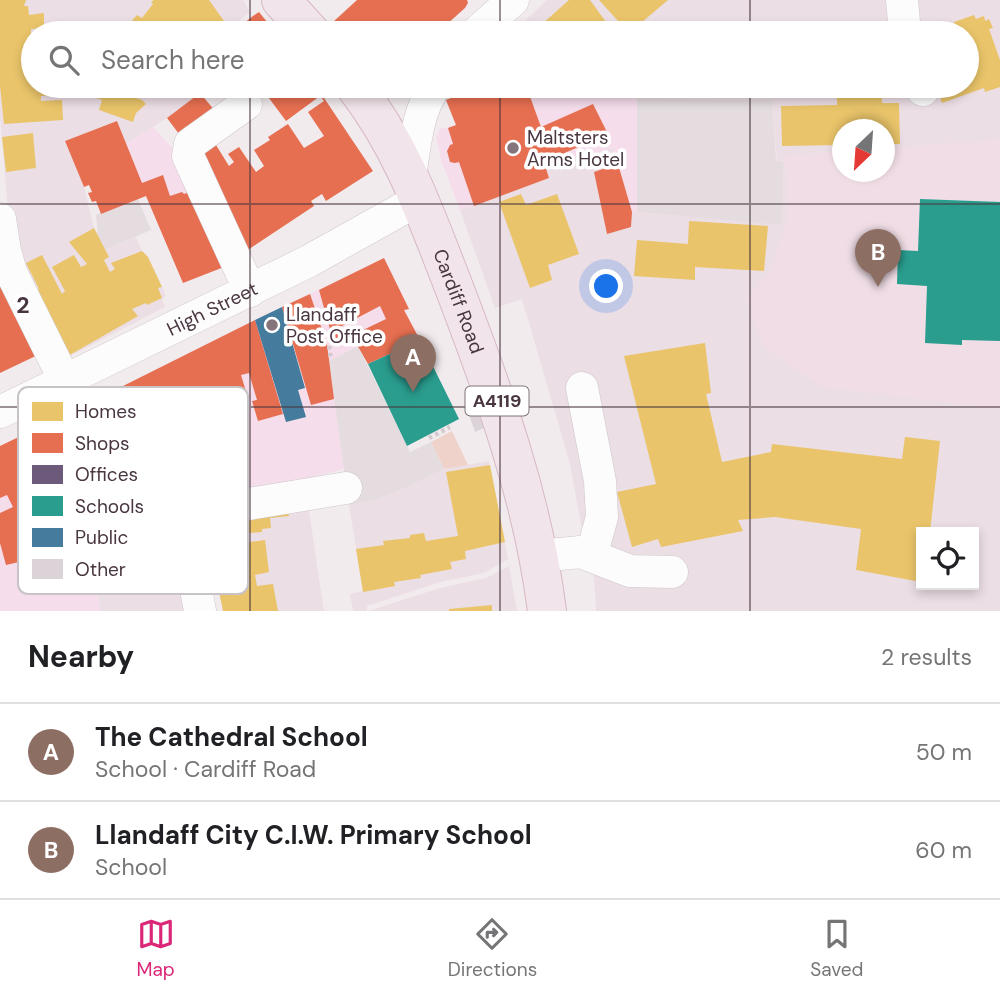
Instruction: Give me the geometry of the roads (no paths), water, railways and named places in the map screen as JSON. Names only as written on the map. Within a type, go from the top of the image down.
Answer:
[{"type":"main road","points":[[281,0],[300,21]]},
{"type":"main road","name":"Cardiff Road","points":[[364,98],[378,118],[415,188],[498,406],[530,516],[547,611]]},
{"type":"street","points":[[489,21],[513,0]]},
{"type":"street","points":[[902,0],[904,21]]},
{"type":"street","points":[[415,188],[418,127],[427,98]]},
{"type":"street","points":[[246,104],[190,144],[188,156],[250,291]]},
{"type":"street","name":"High Street","points":[[52,387],[309,261],[415,188]]},
{"type":"street","points":[[0,219],[11,272],[65,381]]},
{"type":"street","points":[[539,556],[593,549],[602,517],[600,481],[582,388]]},
{"type":"street","name":"High Street","points":[[0,412],[18,403]]},
{"type":"street","points":[[248,504],[346,488]]},
{"type":"street","points":[[581,552],[630,571],[672,572]]},
{"type":"place","name":"Maltsters Arms Hotel","points":[[513,148]]},
{"type":"place","name":"Llandaff City C.I.W. Primary School","points":[[878,287]]},
{"type":"place","name":"Llandaff Post Office","points":[[272,325]]},
{"type":"place","name":"The Cathedral School","points":[[413,392]]}]
